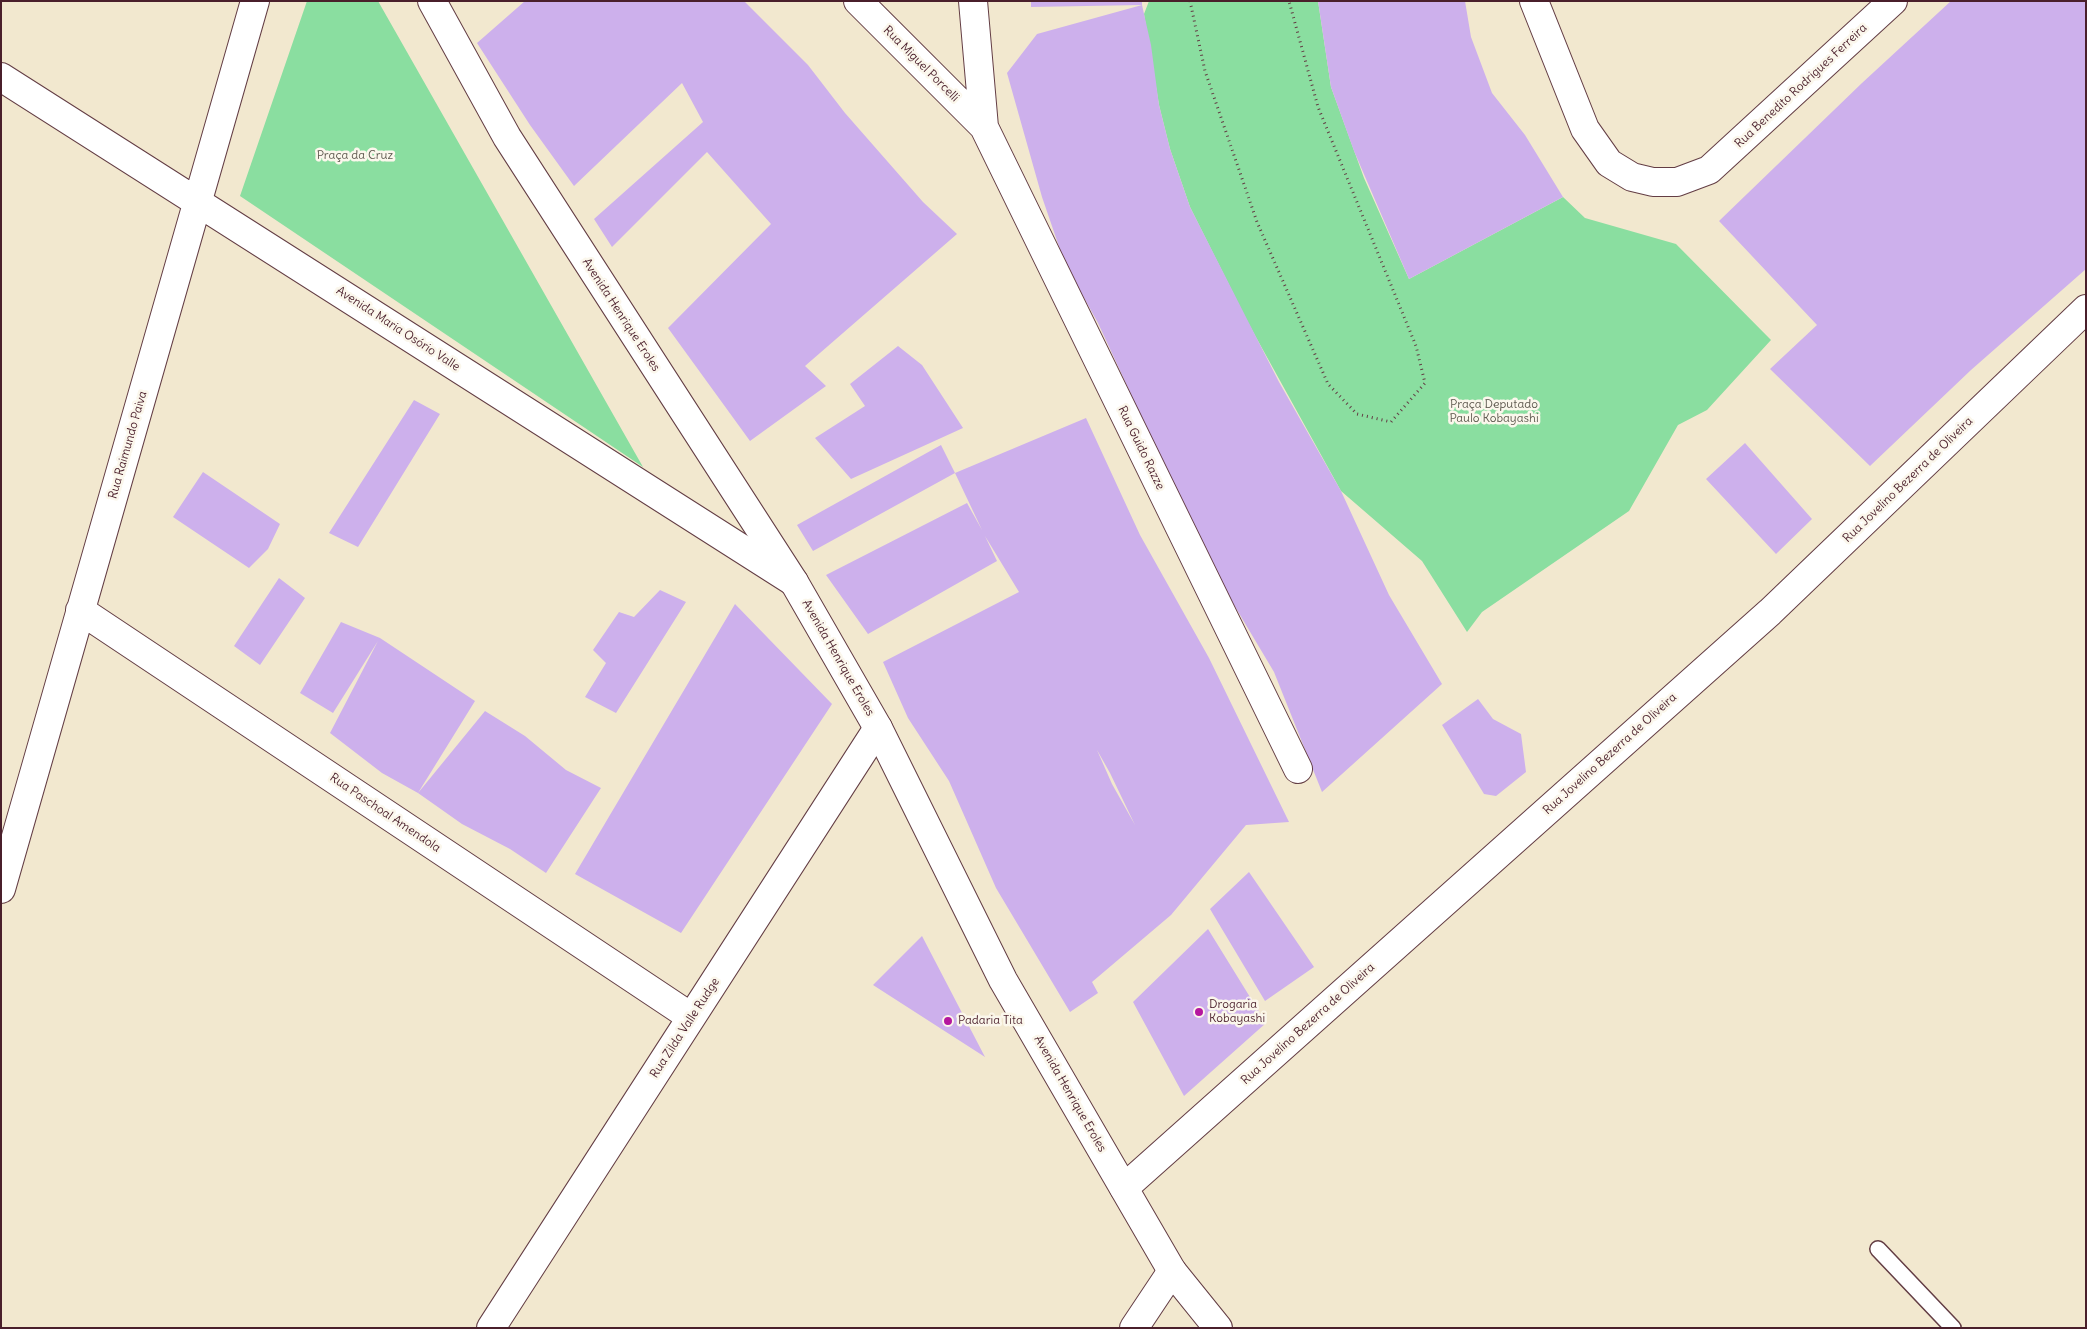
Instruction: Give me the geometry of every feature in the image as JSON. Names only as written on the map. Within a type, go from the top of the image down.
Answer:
[{"type":"street","name":"Rua Raimundo Paiva","points":[[1,889],[255,1]]},
{"type":"street","name":"Avenida Henrique Eroles","points":[[432,1],[507,137],[794,582],[878,728],[1003,980],[1172,1271],[1218,1328]]},
{"type":"street","name":"Rua Miguel Porcelli","points":[[858,1],[984,127]]},
{"type":"street","points":[[973,1],[984,127]]},
{"type":"street","name":"Rua Benedito Rodrigues Ferreira","points":[[1534,1],[1585,129],[1609,163],[1632,177],[1653,182],[1677,182],[1709,170],[1893,1]]},
{"type":"street","name":"Avenida Maria Osório Valle","points":[[1,76],[794,582]]},
{"type":"street","name":"Rua Guido Razze","points":[[984,127],[1298,769]]},
{"type":"street","name":"Rua Jovelino Bezerra de Oliveira","points":[[1124,1188],[1770,612],[2086,309]]},
{"type":"street","name":"Rua Paschoal Amendola","points":[[80,610],[692,1017]]},
{"type":"street","name":"Rua Zilda Valle Rudge","points":[[491,1328],[878,728]]},
{"type":"street","points":[[1134,1328],[1172,1271]]},
{"type":"lane","points":[[1878,1249],[1953,1328]]},
{"type":"path","points":[[1190,1],[1206,70],[1257,222],[1328,384],[1357,414],[1391,422],[1425,382],[1416,346],[1318,107],[1289,1]]},
{"type":"green space","name":"Praça da Cruz","points":[[307,1],[378,1],[643,467],[240,196]]},
{"type":"green space","name":"Praça Deputado Paulo Kobayashi","points":[[1149,1],[1318,1],[1331,87],[1364,178],[1409,279],[1563,197],[1585,218],[1676,244],[1771,340],[1707,410],[1678,425],[1629,511],[1482,612],[1467,632],[1422,561],[1341,491],[1247,321],[1190,207],[1170,149],[1159,105],[1144,14]]},
{"type":"building","points":[[525,1],[744,1],[808,65],[845,113],[923,202],[957,234],[805,366],[826,386],[750,441],[668,328],[771,224],[707,152],[612,247],[594,219],[703,122],[682,83],[574,186],[530,125],[477,43]]},
{"type":"building","points":[[1031,1],[1142,1],[1142,5],[1031,7]]},
{"type":"building","points":[[1318,1],[1465,1],[1471,37],[1492,93],[1525,135],[1563,197],[1409,279],[1354,151],[1331,87]]},
{"type":"building","points":[[1951,1],[2086,1],[2086,269],[1971,370],[1870,466],[1770,369],[1817,325],[1719,221],[1862,83]]},
{"type":"building","points":[[1142,5],[1151,45],[1159,105],[1170,149],[1190,207],[1279,382],[1341,491],[1389,595],[1442,684],[1322,792],[1274,672],[1209,563],[1098,323],[1065,264],[1042,197],[1007,73],[1037,34]]},
{"type":"building","points":[[898,346],[922,365],[963,428],[851,479],[815,438],[865,406],[850,384]]},
{"type":"building","points":[[414,400],[440,414],[358,547],[329,533]]},
{"type":"building","points":[[1086,418],[1140,535],[1209,658],[1289,822],[1246,825],[1171,915],[1092,982],[1098,993],[1070,1012],[996,888],[949,781],[908,718],[883,662],[1019,592],[985,536],[997,561],[868,634],[826,575],[967,503],[982,530],[955,473]],"holes":[[[1097,750],[1135,825],[1112,784]]]},
{"type":"building","points":[[1745,443],[1812,519],[1776,554],[1706,479]]},
{"type":"building","points":[[941,445],[955,473],[813,551],[797,525]]},
{"type":"building","points":[[203,472],[280,524],[268,549],[249,568],[173,517]]},
{"type":"building","points":[[279,578],[305,598],[260,665],[234,646]]},
{"type":"building","points":[[660,590],[686,602],[616,713],[585,697],[606,663],[593,650],[619,612],[634,617]]},
{"type":"building","points":[[735,604],[832,704],[681,933],[575,874]]},
{"type":"building","points":[[341,622],[380,638],[475,701],[418,793],[382,773],[330,733],[378,641],[333,713],[300,693]]},
{"type":"building","points":[[1478,699],[1493,719],[1521,734],[1526,772],[1496,796],[1484,794],[1442,725]]},
{"type":"building","points":[[485,711],[525,736],[566,770],[601,788],[546,873],[510,849],[462,824],[418,793]]},
{"type":"building","points":[[1249,872],[1314,967],[1265,1001],[1210,909]]},
{"type":"building","name":"Drogaria Kobayashi","points":[[1208,929],[1266,1023],[1184,1096],[1133,1002]]},
{"type":"building","name":"Padaria Tita","points":[[922,936],[985,1057],[873,985]]},
{"type":"place","name":"Drogaria Kobayashi","points":[[1199,1012]]},
{"type":"place","name":"Padaria Tita","points":[[948,1021]]}]
